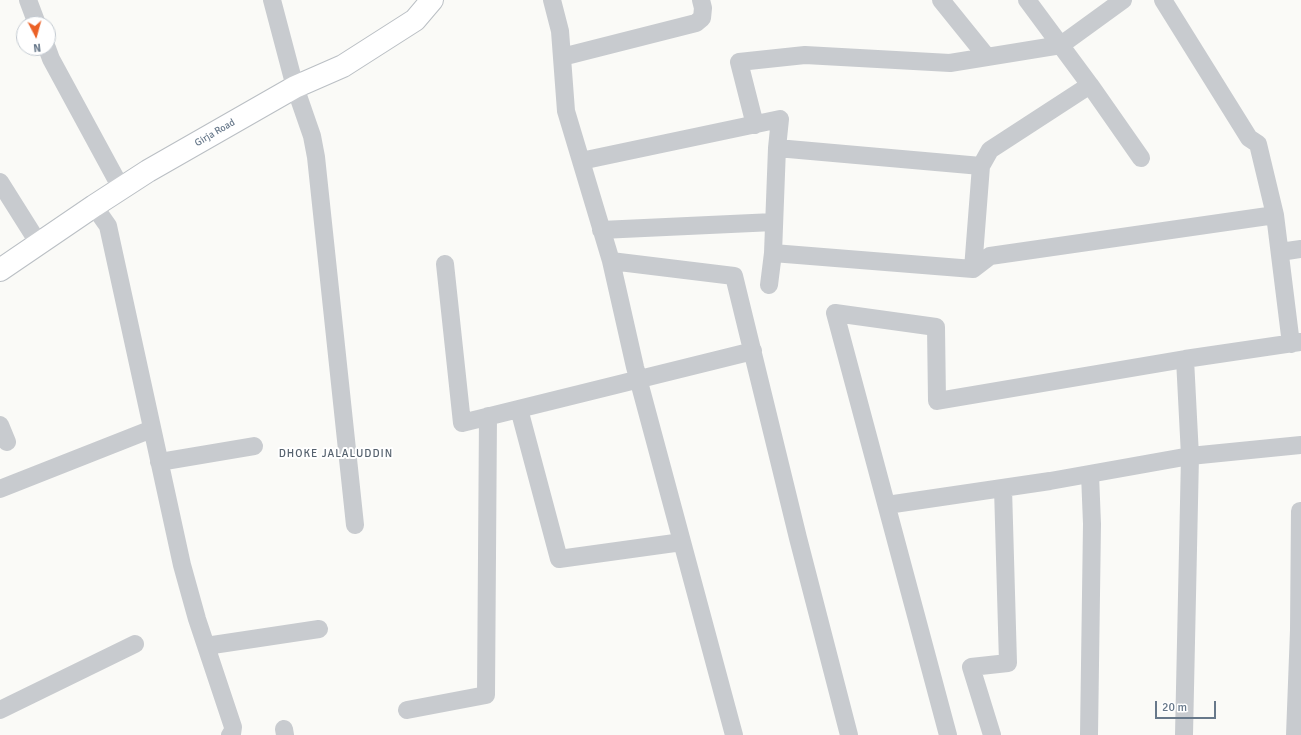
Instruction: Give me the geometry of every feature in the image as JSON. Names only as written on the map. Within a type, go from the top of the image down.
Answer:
[{"type":"main road","name":"Girja Road","points":[[0,270],[148,171],[294,87],[343,66],[415,20],[432,0]]},
{"type":"street","points":[[28,0],[34,16]]},
{"type":"street","points":[[272,0],[294,87],[312,136],[316,157],[355,525]]},
{"type":"street","points":[[552,0],[560,31],[566,111],[610,261],[639,379],[734,735]]},
{"type":"street","points":[[562,57],[696,23],[702,18],[703,8],[701,0]]},
{"type":"street","points":[[941,0],[987,57]]},
{"type":"street","points":[[1027,0],[1090,84],[1141,158]]},
{"type":"street","points":[[755,125],[739,62],[805,55],[950,63],[1061,45],[1123,0]]},
{"type":"street","points":[[948,735],[835,313],[936,327],[937,401],[1185,359],[1296,343],[1275,215],[1258,144],[1250,138],[1163,0]]},
{"type":"street","points":[[51,56],[121,188]]},
{"type":"street","points":[[973,269],[981,166],[990,150],[1090,84]]},
{"type":"street","points":[[581,161],[780,119],[777,148],[773,254],[769,285]]},
{"type":"street","points":[[777,148],[981,166]]},
{"type":"street","points":[[0,182],[39,244]]},
{"type":"street","points":[[94,206],[108,226],[182,565],[197,619],[233,726],[232,734],[230,735]]},
{"type":"street","points":[[773,254],[973,269],[990,256],[1275,215]]},
{"type":"street","points":[[601,230],[774,222]]},
{"type":"street","points":[[1280,252],[1301,249]]},
{"type":"street","points":[[610,261],[734,276],[798,538],[849,735]]},
{"type":"street","points":[[445,264],[462,423],[753,351]]},
{"type":"street","points":[[1184,735],[1190,456],[1185,359]]},
{"type":"street","points":[[519,409],[559,559],[682,542]]},
{"type":"street","points":[[408,710],[486,695],[488,416]]},
{"type":"street","points":[[0,425],[8,442]]},
{"type":"street","points":[[0,489],[152,429]]},
{"type":"street","points":[[887,505],[1090,474],[1190,456],[1301,445]]},
{"type":"street","points":[[159,462],[254,446]]},
{"type":"street","points":[[1089,735],[1092,524],[1090,474]]},
{"type":"street","points":[[992,735],[972,667],[1008,663],[1003,488]]},
{"type":"street","points":[[1295,735],[1300,630],[1300,511]]},
{"type":"street","points":[[206,646],[319,629]]},
{"type":"street","points":[[0,710],[135,644]]},
{"type":"district","name":"DHOKE JALALUDDIN","points":[[336,454]]}]
